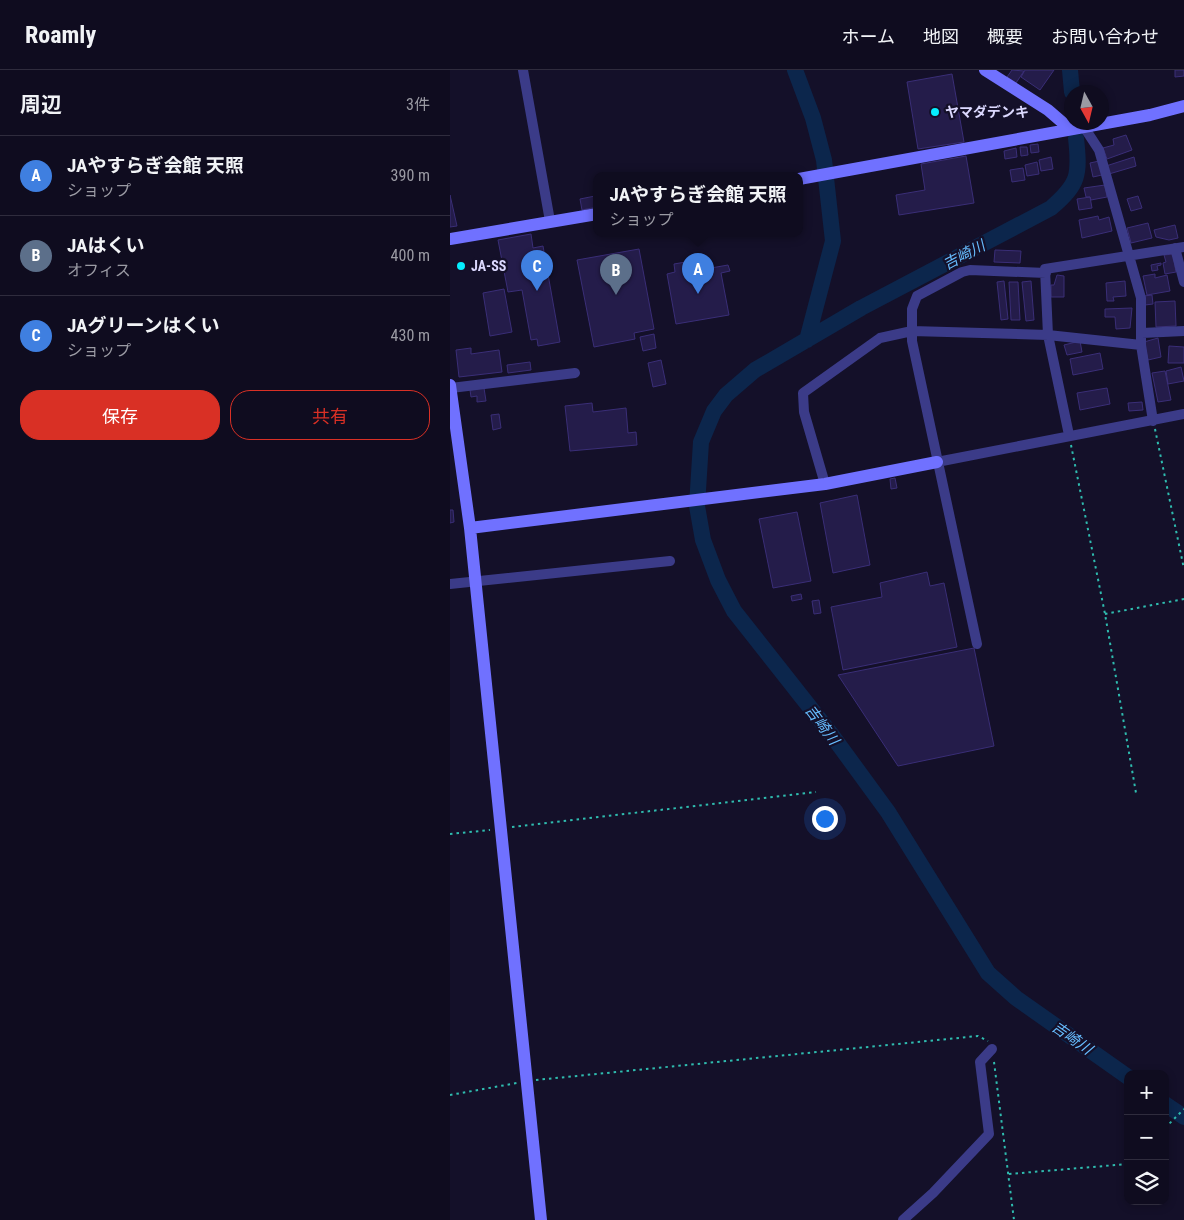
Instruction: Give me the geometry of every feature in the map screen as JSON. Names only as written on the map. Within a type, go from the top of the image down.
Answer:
[{"type":"street","points":[[522,70],[550,221]]},
{"type":"street","points":[[985,70],[1048,110],[1064,124]]},
{"type":"street","points":[[1109,123],[1150,116],[1184,106]]},
{"type":"street","points":[[803,178],[1065,130]]},
{"type":"street","points":[[1086,130],[1099,150],[1141,298],[1141,345],[1153,421]]},
{"type":"street","points":[[450,239],[593,215]]},
{"type":"street","points":[[1069,435],[1048,334],[1045,268],[1179,247],[1184,282]]},
{"type":"street","points":[[977,644],[937,462],[912,331],[912,309],[917,296],[962,272],[970,270],[1046,273]]},
{"type":"street","points":[[825,484],[804,412],[803,394],[880,338],[912,331],[1048,334],[1141,345]]},
{"type":"street","points":[[1142,333],[1184,331]]},
{"type":"street","points":[[541,1220],[474,582],[470,528],[450,387],[574,373]]},
{"type":"street","points":[[470,528],[825,484],[1184,414]]},
{"type":"street","points":[[450,584],[670,561]]},
{"type":"street","points":[[903,1220],[989,1134],[980,1062],[992,1049]]},
{"type":"path","points":[[1153,421],[1184,569]]},
{"type":"path","points":[[1069,435],[1105,614],[1136,793]]},
{"type":"path","points":[[1105,614],[1184,598]]},
{"type":"path","points":[[450,834],[816,792]]},
{"type":"path","points":[[450,1095],[526,1081],[978,1036],[986,1039],[992,1049],[1014,1220]]},
{"type":"path","points":[[1169,1124],[1184,1109]]},
{"type":"path","points":[[1008,1174],[1124,1164]]},
{"type":"building","points":[[1012,70],[1024,71],[1016,83],[1007,77]]},
{"type":"building","points":[[1025,70],[1054,70],[1040,90],[1021,77]]},
{"type":"building","points":[[1175,70],[1184,70],[1184,76],[1175,77]]},
{"type":"building","name":"ヤマダデンキ","points":[[952,74],[964,142],[918,149],[907,82]]},
{"type":"building","points":[[1126,135],[1132,150],[1107,159],[1103,148],[1114,145],[1113,139]]},
{"type":"building","points":[[1038,144],[1039,152],[1031,153],[1030,145]]},
{"type":"building","points":[[1020,147],[1027,147],[1028,155],[1021,156]]},
{"type":"building","points":[[1016,148],[1017,157],[1005,159],[1004,151]]},
{"type":"building","points":[[966,156],[974,203],[899,215],[896,195],[925,190],[921,164]]},
{"type":"building","points":[[1051,157],[1053,169],[1041,171],[1039,160]]},
{"type":"building","points":[[1134,157],[1136,166],[1109,174],[1106,166]]},
{"type":"building","points":[[1099,161],[1102,175],[1093,177],[1090,163]]},
{"type":"building","points":[[1037,162],[1039,174],[1027,176],[1025,165]]},
{"type":"building","points":[[1023,168],[1025,180],[1012,182],[1010,170]]},
{"type":"building","points":[[1105,185],[1107,197],[1091,200],[1090,197],[1086,197],[1084,188]]},
{"type":"building","points":[[450,195],[457,226],[450,227]]},
{"type":"building","points":[[593,196],[593,208],[582,210],[580,199]]},
{"type":"building","points":[[1138,196],[1142,208],[1131,211],[1127,199]]},
{"type":"building","points":[[1090,197],[1092,208],[1079,210],[1077,199]]},
{"type":"building","points":[[1098,216],[1099,220],[1109,217],[1112,231],[1082,238],[1079,220]]},
{"type":"building","points":[[1148,223],[1152,238],[1131,243],[1127,228]]},
{"type":"building","points":[[1175,225],[1178,238],[1169,240],[1156,237],[1154,230]]},
{"type":"building","points":[[531,234],[533,248],[543,246],[560,342],[538,346],[537,339],[531,340],[522,290],[508,292],[498,240]]},
{"type":"building","points":[[639,249],[654,329],[634,333],[635,339],[594,347],[577,260]]},
{"type":"building","points":[[995,250],[1021,251],[1020,263],[994,262]]},
{"type":"building","points":[[1173,254],[1176,272],[1165,274],[1163,263],[1166,262],[1164,255]]},
{"type":"building","points":[[709,258],[711,268],[728,265],[730,271],[721,273],[729,315],[676,324],[667,274],[675,272],[674,264]]},
{"type":"building","points":[[1161,263],[1161,265],[1157,266],[1158,270],[1152,271],[1151,265]]},
{"type":"building","points":[[1155,274],[1155,278],[1167,275],[1170,291],[1147,295],[1143,276]]},
{"type":"building","points":[[1057,275],[1064,276],[1064,297],[1051,297],[1051,285],[1054,285]]},
{"type":"building","points":[[1004,281],[1008,319],[1001,320],[997,282]]},
{"type":"building","points":[[1031,281],[1034,320],[1026,321],[1022,282]]},
{"type":"building","points":[[1125,281],[1126,296],[1113,297],[1114,301],[1107,301],[1106,283]]},
{"type":"building","points":[[1009,282],[1018,282],[1020,320],[1011,320]]},
{"type":"building","points":[[504,289],[512,332],[490,336],[483,293]]},
{"type":"building","points":[[1152,295],[1153,304],[1145,305],[1144,296]]},
{"type":"building","points":[[1175,301],[1176,326],[1156,327],[1155,302]]},
{"type":"building","points":[[1132,308],[1130,328],[1116,329],[1115,317],[1105,317],[1105,309]]},
{"type":"building","points":[[654,334],[656,348],[643,351],[640,337]]},
{"type":"building","points":[[1158,338],[1161,357],[1148,360],[1144,342]]},
{"type":"building","points":[[1080,341],[1082,352],[1067,355],[1064,345]]},
{"type":"building","points":[[1169,346],[1184,347],[1184,363],[1168,363]]},
{"type":"building","points":[[471,348],[471,354],[499,350],[502,372],[459,377],[456,350]]},
{"type":"building","points":[[1100,353],[1103,369],[1073,375],[1070,359]]},
{"type":"building","points":[[661,360],[666,384],[653,387],[648,363]]},
{"type":"building","points":[[530,362],[531,370],[508,373],[507,365]]},
{"type":"building","points":[[1181,367],[1184,381],[1168,384],[1166,371]]},
{"type":"building","points":[[1165,371],[1171,400],[1158,402],[1152,373]]},
{"type":"building","points":[[484,388],[486,401],[477,402],[477,396],[471,397],[470,390]]},
{"type":"building","points":[[1107,388],[1110,404],[1080,410],[1077,393]]},
{"type":"building","points":[[1142,402],[1143,410],[1129,411],[1128,403]]},
{"type":"building","points":[[592,403],[593,412],[626,408],[628,433],[636,432],[637,445],[570,451],[565,406]]},
{"type":"building","points":[[499,414],[501,428],[493,430],[491,415]]},
{"type":"building","points":[[895,478],[897,488],[891,489],[890,479]]},
{"type":"building","points":[[857,495],[870,565],[833,573],[820,503]]},
{"type":"building","points":[[450,510],[453,510],[454,522],[450,523]]},
{"type":"building","points":[[797,512],[811,581],[773,588],[759,519]]},
{"type":"building","points":[[927,572],[930,586],[944,583],[957,647],[843,670],[831,607],[882,597],[880,583]]},
{"type":"building","points":[[801,594],[802,599],[792,601],[791,596]]},
{"type":"building","points":[[819,600],[821,613],[814,614],[812,601]]},
{"type":"building","points":[[974,648],[994,746],[898,766],[838,675]]},
{"type":"waterway","name":"吉崎川","points":[[795,70],[813,118],[824,160],[833,241],[807,340]]},
{"type":"waterway","name":"吉崎川","points":[[1070,70],[1071,85]]},
{"type":"waterway","name":"吉崎川","points":[[1076,138],[1078,161],[1076,178],[1067,192],[1051,208],[861,308],[755,370],[726,395],[714,411],[701,442],[697,506],[703,540],[718,580],[734,611],[831,734],[888,812],[988,973],[1016,998],[1124,1074]]},
{"type":"waterway","name":"吉崎川","points":[[1169,1107],[1184,1117]]},
{"type":"place","name":"ヤマダデンキ","points":[[935,112]]},
{"type":"place","name":"JA-SS","points":[[461,266]]},
{"type":"place","name":"JAグリーンはくい","points":[[537,291]]},
{"type":"place","name":"JAやすらぎ会館 天照","points":[[698,294]]},
{"type":"place","name":"JAはくい","points":[[616,295]]}]
